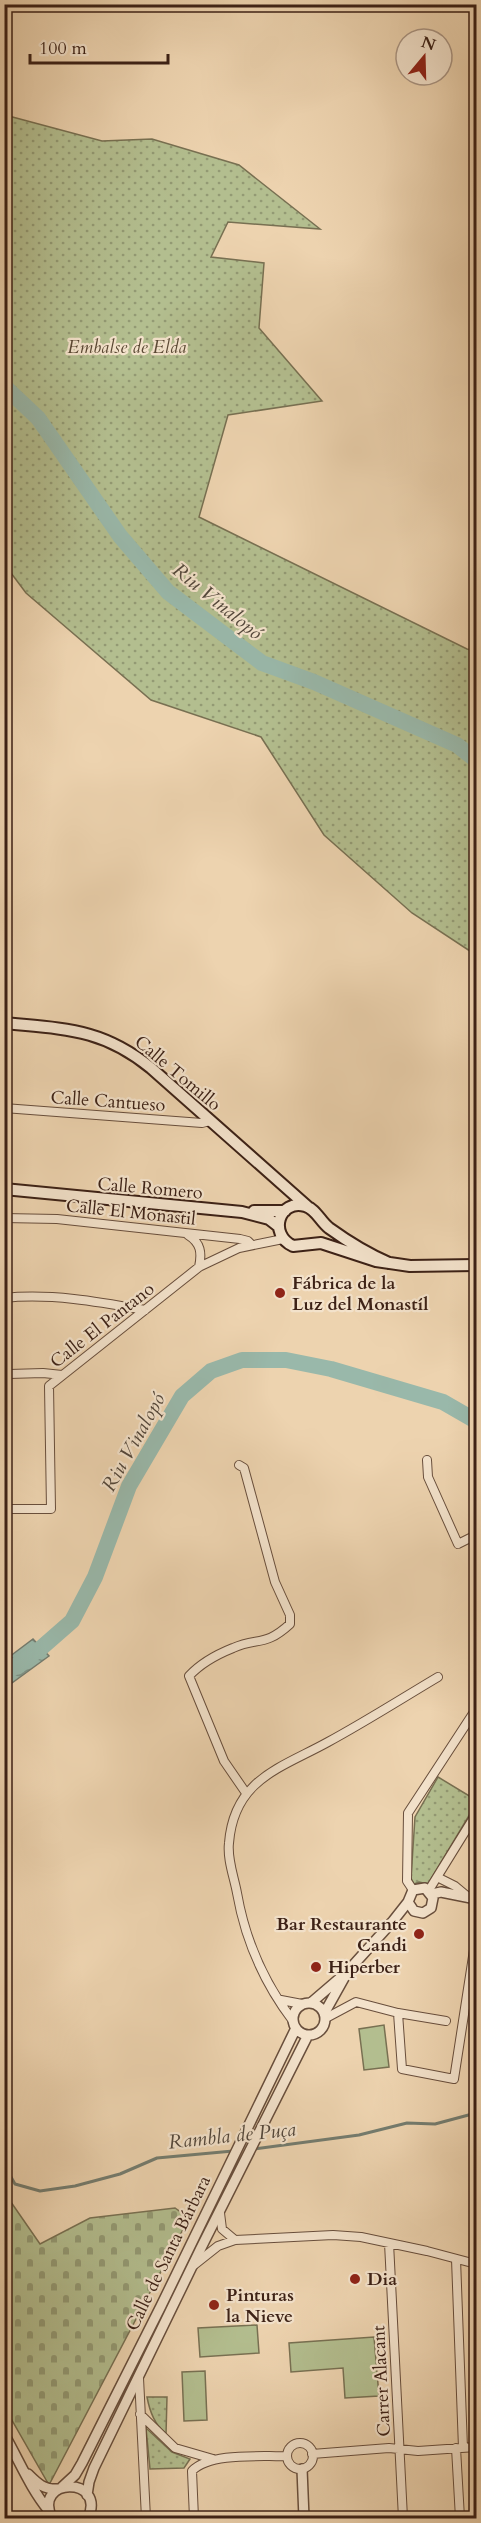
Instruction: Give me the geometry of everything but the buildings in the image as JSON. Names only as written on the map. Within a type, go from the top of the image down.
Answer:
[{"type":"main road","name":"Calle Tomillo","points":[[4,1023],[75,1030],[108,1040],[139,1058],[308,1207]]},
{"type":"main road","name":"Calle Tomillo","points":[[276,1181],[283,1192],[286,1210]]},
{"type":"main road","name":"Calle Romero","points":[[4,1189],[54,1196],[242,1212],[286,1210]]},
{"type":"main road","name":"Calle Romero","points":[[4,1196],[54,1196]]},
{"type":"main road","points":[[389,1263],[356,1246],[319,1219],[308,1207],[295,1206],[286,1210],[280,1218],[278,1226],[283,1239],[299,1247],[311,1243],[329,1245],[389,1263],[425,1267],[477,1265]]},
{"type":"main road","name":"Calle Romero","points":[[242,1212],[269,1219],[278,1226]]},
{"type":"main road","points":[[311,1243],[318,1235],[319,1219]]},
{"type":"street","name":"Calle Cantueso","points":[[4,1108],[202,1123],[210,1121]]},
{"type":"street","name":"Calle El Monastil","points":[[4,1218],[57,1219],[240,1239],[252,1245]]},
{"type":"street","points":[[185,1233],[196,1240],[202,1254],[199,1267]]},
{"type":"street","name":"Calle El Pantano","points":[[4,1509],[51,1509],[49,1386],[199,1267],[226,1252],[283,1239]]},
{"type":"street","points":[[4,1298],[23,1296],[99,1301],[146,1310]]},
{"type":"street","points":[[4,1377],[9,1374],[62,1375]]},
{"type":"street","points":[[427,1460],[428,1477],[458,1544],[477,1535]]},
{"type":"street","points":[[239,1465],[244,1468],[275,1582],[290,1615],[290,1624],[278,1635],[265,1641],[235,1647],[195,1669],[189,1676],[224,1761],[246,1793]]},
{"type":"street","points":[[346,1972],[325,2015],[321,2030],[308,2035],[295,2024],[283,2007],[251,1947],[241,1915],[228,1844],[234,1818],[246,1793],[258,1781],[288,1761],[357,1726],[438,1677]]},
{"type":"street","points":[[413,1890],[407,1881],[408,1813],[477,1709]]},
{"type":"street","points":[[393,1921],[414,1911],[426,1912],[437,1877],[477,1814]]},
{"type":"street","points":[[437,1877],[455,1886],[467,1896]]},
{"type":"street","points":[[413,1890],[421,1888],[431,1896],[467,1896]]},
{"type":"street","points":[[295,2024],[296,2009],[346,1972],[393,1921],[408,1902],[413,1890]]},
{"type":"street","points":[[408,1902],[414,1911]]},
{"type":"street","points":[[398,2013],[402,2069],[454,2079],[477,1937]]},
{"type":"street","points":[[281,2000],[318,2005],[325,2015]]},
{"type":"street","points":[[325,2015],[356,2002],[398,2013],[446,2021]]},
{"type":"street","name":"Calle de Santa Bárbara","points":[[49,2515],[50,2499],[75,2475],[161,2306],[295,2024]]},
{"type":"street","name":"Calle de Santa Bárbara","points":[[88,2518],[91,2506],[87,2495],[91,2475],[191,2268],[308,2035]]},
{"type":"street","points":[[220,2213],[222,2229],[235,2240]]},
{"type":"street","points":[[191,2268],[218,2246],[235,2240],[333,2235],[389,2243],[477,2264]]},
{"type":"street","name":"Carrer Alacant","points":[[389,2243],[402,2518]]},
{"type":"street","points":[[456,2259],[460,2518]]},
{"type":"street","points":[[139,2379],[146,2518]]},
{"type":"street","points":[[140,2414],[175,2448],[213,2459],[287,2456]]},
{"type":"street","points":[[4,2434],[26,2473],[31,2488],[49,2515]]},
{"type":"street","points":[[296,2444],[306,2445],[312,2454],[310,2463],[302,2469],[290,2464],[287,2456],[291,2447],[296,2444]]},
{"type":"street","points":[[312,2454],[399,2448],[418,2451],[477,2447]]},
{"type":"street","points":[[194,2518],[192,2471],[198,2465],[213,2459]]},
{"type":"street","points":[[302,2469],[304,2518]]},
{"type":"street","points":[[26,2473],[39,2485],[50,2489],[73,2486],[87,2495]]},
{"type":"green space","name":"Embalse de Elda","points":[[5,115],[102,141],[152,139],[239,165],[320,229],[228,222],[211,257],[264,263],[259,328],[322,401],[228,415],[199,517],[467,649],[476,651],[476,955],[412,913],[324,835],[261,737],[151,700],[26,593],[5,565]]},
{"type":"green space","points":[[438,1777],[476,1800],[476,1804],[428,1884],[419,1882],[414,1884],[411,1878],[415,1817]]},
{"type":"green space","points":[[384,2025],[389,2067],[364,2070],[359,2029]]},
{"type":"green space","points":[[4,2192],[40,2244],[90,2218],[175,2208],[189,2218],[49,2485],[5,2408]]},
{"type":"green space","points":[[257,2325],[259,2353],[200,2357],[198,2328]]},
{"type":"green space","points":[[374,2337],[379,2396],[345,2398],[343,2368],[291,2372],[289,2343]]},
{"type":"green space","points":[[205,2371],[207,2420],[184,2421],[182,2372]]},
{"type":"green space","points":[[147,2397],[167,2397],[166,2435],[154,2418]]},
{"type":"green space","points":[[146,2428],[172,2452],[190,2459],[184,2468],[150,2469]]},
{"type":"water","points":[[33,1639],[49,1656],[5,1688],[5,1660]]},
{"type":"waterway","name":"Riu Vinalopó","points":[[4,386],[38,418],[120,536],[168,592],[262,663],[314,682],[457,745],[476,760]]},
{"type":"waterway","name":"Riu Vinalopó","points":[[4,1674],[40,1649],[72,1621],[95,1577],[129,1486],[182,1396],[211,1371],[242,1360],[286,1360],[331,1369],[443,1402],[476,1421]]},
{"type":"waterway","name":"Rambla de Puça","points":[[254,2149],[359,2135],[407,2123],[435,2124],[476,2113]]},
{"type":"waterway","name":"Rambla de Puça","points":[[4,2165],[15,2184],[40,2191],[75,2186],[120,2174],[157,2158],[233,2151]]},
{"type":"place","name":"Fábrica de la Luz del Monastíl","points":[[280,1293]]},
{"type":"place","name":"Bar Restaurante Candi","points":[[419,1934]]},
{"type":"place","name":"Hiperber","points":[[316,1967]]},
{"type":"place","name":"Dia","points":[[355,2279]]},
{"type":"place","name":"Pinturas la Nieve","points":[[214,2305]]}]
